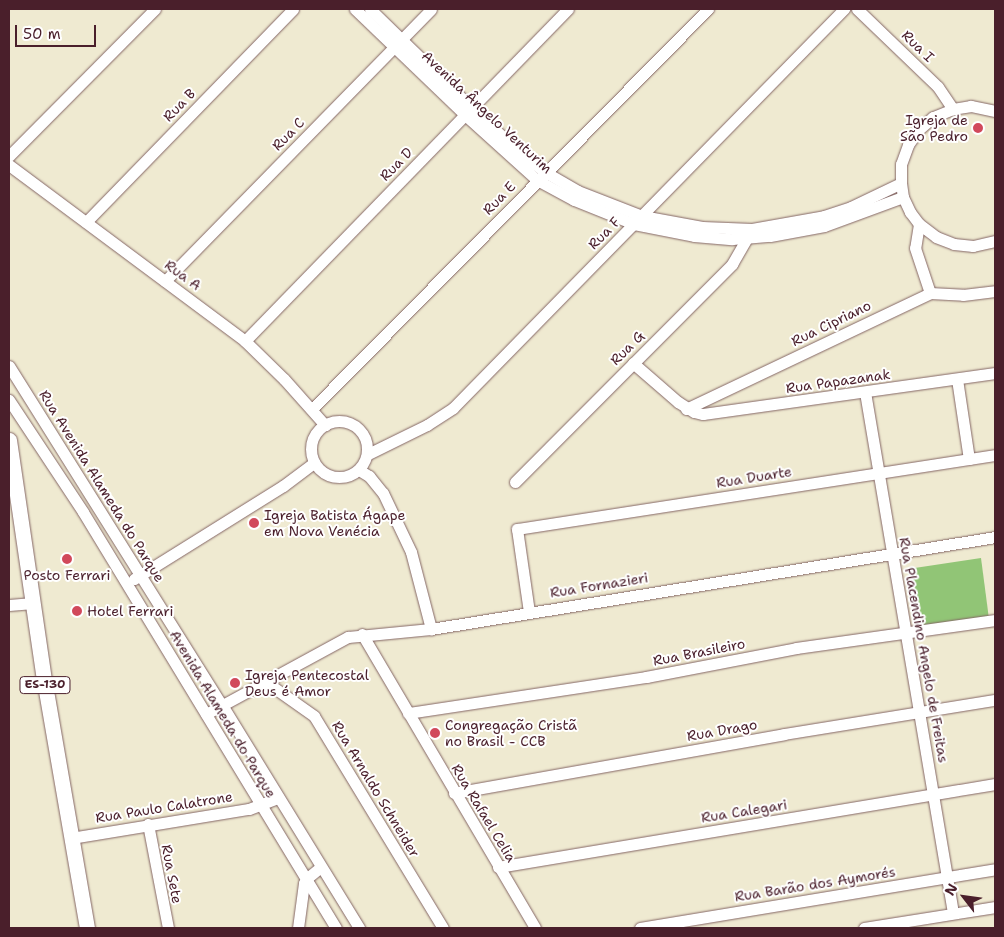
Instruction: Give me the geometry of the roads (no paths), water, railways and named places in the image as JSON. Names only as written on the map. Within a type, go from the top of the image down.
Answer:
[{"type":"main road","name":"ES-130","points":[[9,440],[11,475],[87,928]]},
{"type":"street","points":[[9,156],[155,9]]},
{"type":"street","name":"Rua B","points":[[86,222],[293,9]]},
{"type":"street","name":"Avenida Ângelo Venturim","points":[[356,9],[398,43],[468,112],[566,196],[694,236],[750,233],[787,234],[824,226],[903,196]]},
{"type":"street","name":"Avenida Ângelo Venturim","points":[[370,9],[398,43]]},
{"type":"street","name":"Rua C","points":[[165,281],[431,9]]},
{"type":"street","name":"Rua D","points":[[245,341],[568,9]]},
{"type":"street","name":"Rua E","points":[[312,409],[708,9]]},
{"type":"street","name":"Rua F","points":[[368,454],[428,425],[453,408],[844,9]]},
{"type":"street","name":"Rua I","points":[[857,9],[938,87],[954,108]]},
{"type":"street","points":[[995,111],[971,106],[954,108],[934,117],[918,129],[908,145],[902,164],[901,183],[903,196],[919,224],[936,237],[954,244],[973,246],[995,241]]},
{"type":"street","name":"Rua A","points":[[9,165],[245,341],[312,409],[325,425]]},
{"type":"street","name":"Avenida Ângelo Venturim","points":[[750,233],[824,216],[851,207],[901,183]]},
{"type":"street","points":[[919,224],[916,248],[930,293]]},
{"type":"street","name":"Rua G","points":[[515,482],[732,264],[750,233]]},
{"type":"street","name":"Rua Cipriano","points":[[686,409],[930,293],[963,295],[995,290]]},
{"type":"street","points":[[633,363],[686,409]]},
{"type":"street","name":"Rua Avenida Alameda do Parque","points":[[9,366],[222,705],[359,928]]},
{"type":"street","name":"Rua Papazanak","points":[[686,409],[703,414],[720,413],[995,373]]},
{"type":"street","points":[[957,379],[969,459]]},
{"type":"street","name":"Rua Placendino Angelo de Freitas","points":[[865,392],[905,633],[949,877],[953,913]]},
{"type":"street","name":"Avenida Alameda do Parque","points":[[9,400],[83,512],[336,928]]},
{"type":"street","points":[[342,421],[359,428],[368,444],[368,454],[359,470],[350,476],[340,478],[322,472],[314,463],[311,448],[313,439],[325,425],[342,421]]},
{"type":"street","name":"Rua Duarte","points":[[529,612],[517,529],[995,455]]},
{"type":"street","points":[[126,584],[283,486],[314,463]]},
{"type":"street","points":[[359,470],[369,476],[383,493],[411,552],[431,629]]},
{"type":"street","name":"Rua Fornazieri","points":[[206,714],[338,642],[362,634],[386,634],[431,629],[995,537]]},
{"type":"street","points":[[9,605],[32,603]]},
{"type":"street","name":"Rua Brasileiro","points":[[408,713],[646,677],[796,648],[995,620]]},
{"type":"street","name":"Rua Rafael Celia","points":[[362,634],[535,928]]},
{"type":"street","name":"Rua Arnaldo Schneider","points":[[266,682],[314,716],[443,928]]},
{"type":"street","name":"Rua Drago","points":[[454,793],[995,700]]},
{"type":"street","name":"Rua Calegari","points":[[498,867],[995,784]]},
{"type":"street","name":"Rua Paulo Calatrone","points":[[71,838],[240,810],[261,805],[278,798]]},
{"type":"street","name":"Rua Sete","points":[[148,824],[168,928]]},
{"type":"street","points":[[298,928],[306,879],[320,867]]},
{"type":"street","name":"Rua Barão dos Aymorés","points":[[640,928],[995,869]]},
{"type":"street","points":[[864,928],[995,907]]},
{"type":"place","name":"Igreja de São Pedro","points":[[978,128]]},
{"type":"place","name":"Igreja Batista Ágape em Nova Venécia","points":[[254,523]]},
{"type":"place","name":"Posto Ferrari","points":[[67,559]]},
{"type":"place","name":"Hotel Ferrari","points":[[77,611]]},
{"type":"place","name":"Igreja Pentecostal Deus é Amor","points":[[235,683]]},
{"type":"place","name":"Congregação Cristã no Brasil - CCB","points":[[435,733]]}]
